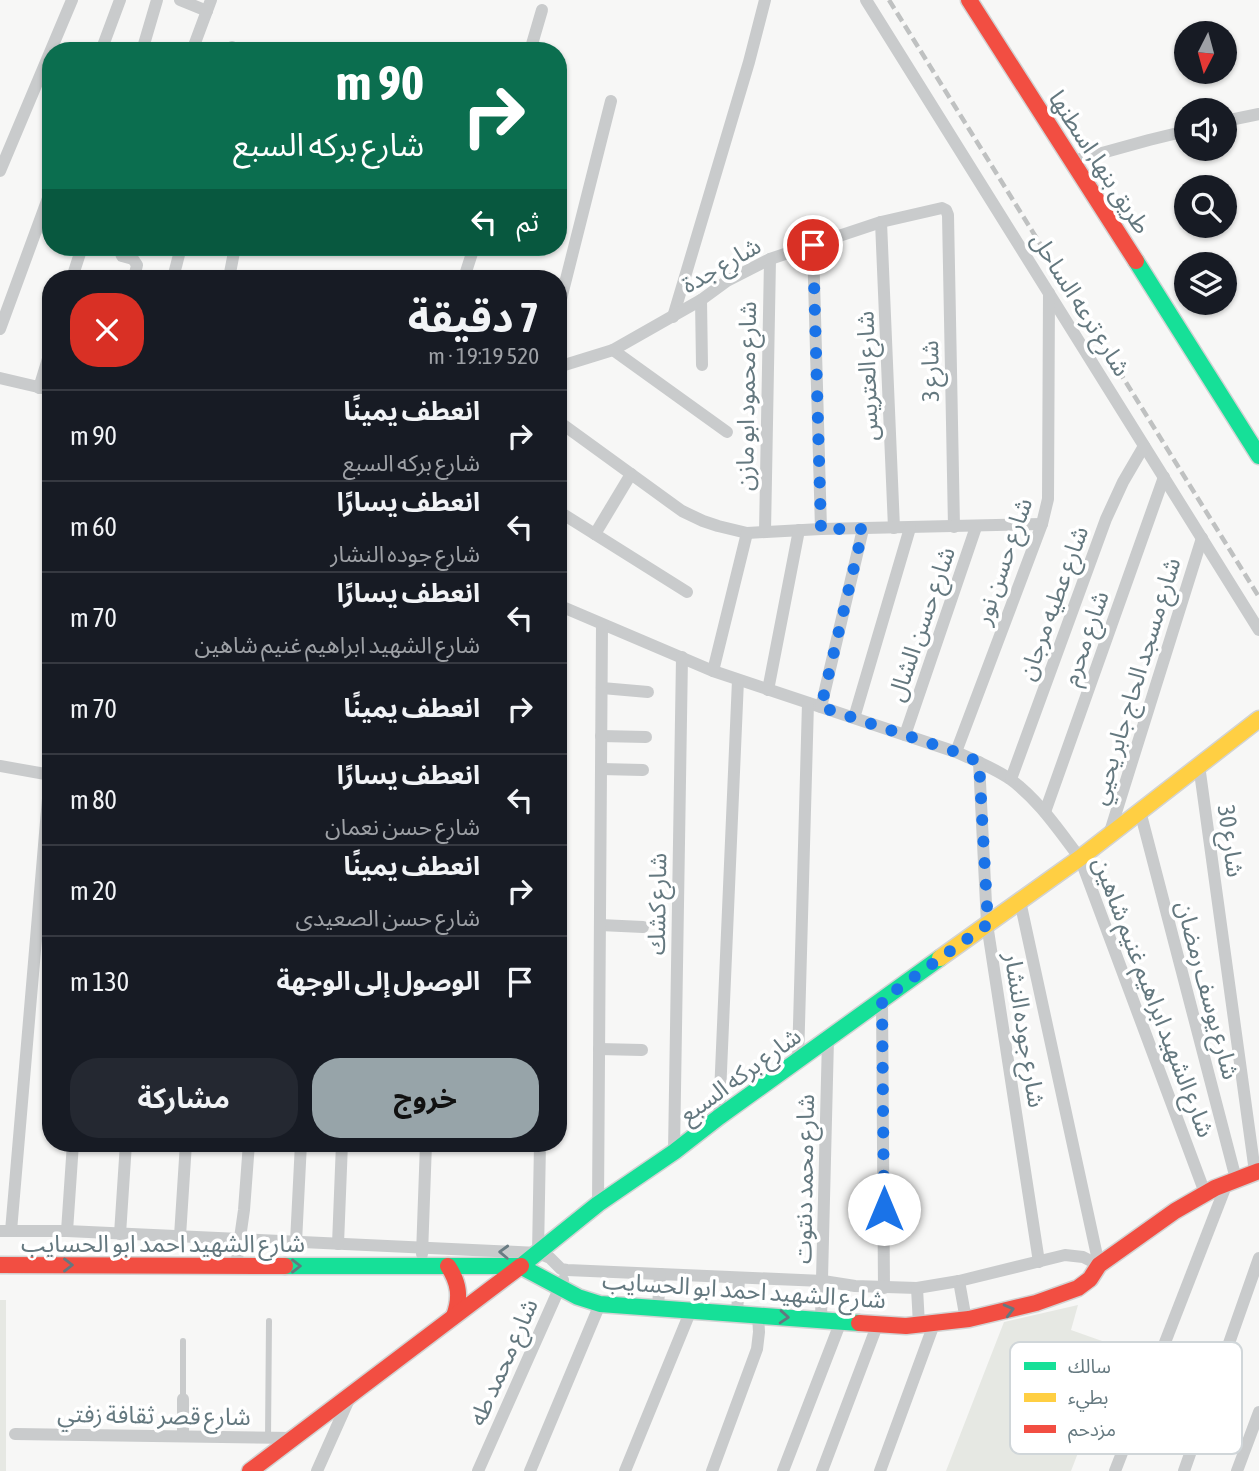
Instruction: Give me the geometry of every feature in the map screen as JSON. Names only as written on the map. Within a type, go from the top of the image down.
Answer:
[{"type":"main road","name":"طريق بنها, اسطنها","points":[[969,0],[1259,456]]},
{"type":"main road","name":"شارع بركه السبع","points":[[250,1471],[538,1253],[598,1204],[1080,858],[1259,719]]},
{"type":"main road","name":"شارع الشهيد احمد ابو الحسايب","points":[[0,1265],[520,1266],[578,1297],[600,1304],[906,1326],[927,1325],[1003,1312],[1078,1288],[1090,1279],[1099,1265],[1176,1210],[1205,1193],[1257,1172]]},
{"type":"main road","points":[[448,1266],[456,1277],[460,1290],[454,1316]]},
{"type":"street","points":[[54,42],[72,0]]},
{"type":"street","points":[[105,42],[120,0]]},
{"type":"street","points":[[145,42],[157,0]]},
{"type":"street","points":[[180,0],[209,5],[195,42]]},
{"type":"street","points":[[673,317],[765,0]]},
{"type":"street","name":"شارع ترعه الساحل","points":[[866,0],[1259,630]]},
{"type":"street","points":[[532,42],[541,10]]},
{"type":"street","points":[[0,170],[42,71]]},
{"type":"street","points":[[567,275],[611,101]]},
{"type":"street","points":[[1237,119],[1259,114]]},
{"type":"street","points":[[1073,161],[1174,134]]},
{"type":"street","name":"شارع جدة","points":[[567,364],[613,350],[673,317],[727,281],[769,259],[881,222],[936,209],[946,210],[948,215]]},
{"type":"street","points":[[0,329],[42,215]]},
{"type":"street","name":"شارع 3","points":[[948,215],[954,527]]},
{"type":"street","name":"شارع العتريس","points":[[881,222],[894,528]]},
{"type":"street","points":[[813,245],[821,529]]},
{"type":"street","points":[[122,256],[133,259],[137,270]]},
{"type":"street","name":"شارع محمود ابو مازن","points":[[765,533],[769,259]]},
{"type":"street","name":"شارع حسن نور","points":[[956,752],[1042,524],[1048,499],[1049,293]]},
{"type":"street","points":[[701,300],[702,365]]},
{"type":"street","points":[[613,350],[727,432]]},
{"type":"street","points":[[0,378],[42,388]]},
{"type":"street","points":[[567,428],[682,511],[703,522],[747,533],[1042,524]]},
{"type":"street","name":"شارع عطيه مرجان","points":[[1011,779],[1106,519],[1144,446]]},
{"type":"street","points":[[595,534],[631,474]]},
{"type":"street","name":"شارع محرم","points":[[1045,812],[1164,477]]},
{"type":"street","points":[[567,517],[687,592]]},
{"type":"street","name":"شارع حسن الشال","points":[[905,735],[976,527]]},
{"type":"street","points":[[854,718],[909,528]]},
{"type":"street","points":[[821,707],[863,529]]},
{"type":"street","points":[[768,690],[799,530]]},
{"type":"street","points":[[713,671],[747,533]]},
{"type":"street","name":"شارع مسجد الحاج جابر يحيي","points":[[1108,836],[1202,538]]},
{"type":"street","name":"شارع الشهيد ابراهيم غنيم شاهين","points":[[567,610],[713,671],[956,752],[1011,779],[1045,812],[1080,858],[1205,1193]]},
{"type":"street","points":[[598,1204],[602,625]]},
{"type":"street","name":"شارع كشك","points":[[674,1152],[682,657]]},
{"type":"street","points":[[719,1117],[738,680]]},
{"type":"street","points":[[602,688],[648,692]]},
{"type":"street","points":[[798,1060],[808,703]]},
{"type":"street","points":[[601,736],[646,737]]},
{"type":"street","name":"شارع جوده النشار","points":[[979,762],[988,924],[1039,1262]]},
{"type":"street","name":"شارع 30","points":[[1199,765],[1257,1172]]},
{"type":"street","points":[[0,766],[42,773]]},
{"type":"street","points":[[601,769],[643,770]]},
{"type":"street","name":"شارع يوسف رمضان","points":[[1140,811],[1231,1181]]},
{"type":"street","points":[[5,1231],[42,864]]},
{"type":"street","points":[[1020,901],[1099,1265]]},
{"type":"street","points":[[600,925],[643,927]]},
{"type":"street","points":[[882,1000],[884,1288]]},
{"type":"street","name":"شارع محمد دنتوت","points":[[821,1319],[828,1039]]},
{"type":"street","points":[[599,1049],[642,1050]]},
{"type":"street","points":[[67,1231],[72,1152]]},
{"type":"street","points":[[120,1234],[125,1152]]},
{"type":"street","points":[[180,1237],[185,1152]]},
{"type":"street","points":[[236,1266],[248,1152]]},
{"type":"street","points":[[296,1242],[301,1152]]},
{"type":"street","points":[[338,1244],[342,1152]]},
{"type":"street","points":[[422,1267],[426,1152]]},
{"type":"street","points":[[538,1253],[540,1152]]},
{"type":"street","points":[[1167,1342],[1231,1181]]},
{"type":"street","name":"شارع الشهيد احمد ابو الحسايب","points":[[5,1231],[67,1231],[538,1253],[550,1258],[561,1269],[567,1270],[823,1281],[884,1288],[917,1288],[959,1281],[1065,1255],[1083,1257],[1099,1265]]},
{"type":"street","points":[[1229,1342],[1259,1258]]},
{"type":"street","name":"شارع محمد طه","points":[[478,1471],[567,1270]]},
{"type":"street","points":[[658,1308],[660,1275]]},
{"type":"street","points":[[737,1314],[739,1278]]},
{"type":"street","points":[[959,1281],[966,1320]]},
{"type":"street","points":[[880,1471],[927,1325],[917,1288]]},
{"type":"street","points":[[530,1471],[600,1304]]},
{"type":"street","points":[[625,1471],[691,1310]]},
{"type":"street","points":[[712,1471],[757,1349],[758,1315]]},
{"type":"street","points":[[783,1471],[841,1321]]},
{"type":"street","points":[[822,1471],[878,1323]]},
{"type":"street","points":[[317,1471],[352,1394]]},
{"type":"street","points":[[183,1399],[183,1437]]},
{"type":"street","points":[[1237,1471],[1259,1412]]},
{"type":"street","name":"شارع قصر ثقافة زفتي","points":[[15,1434],[293,1438]]},
{"type":"street","points":[[1115,1471],[1122,1454]]},
{"type":"street","points":[[1184,1471],[1190,1454]]},
{"type":"lane","points":[[268,1438],[269,1321]]},
{"type":"lane","points":[[183,1341],[183,1399]]},
{"type":"shaded area","points":[[0,1300],[6,1300],[6,1471],[0,1471]]},
{"type":"shaded area","points":[[1078,1305],[1071,1330],[1105,1342],[1010,1342],[1010,1454],[1078,1454],[1071,1471],[946,1471],[1004,1322]]},
{"type":"railway","points":[[889,0],[1259,597]]},
{"type":"traffic: fast","points":[[1136,261],[1259,456]]},
{"type":"traffic: fast","points":[[521,1266],[598,1204],[674,1152],[940,958]]},
{"type":"traffic: fast","points":[[285,1266],[520,1266],[578,1297],[600,1304],[859,1323]]},
{"type":"traffic: slow","points":[[940,958],[1080,858],[1259,719]]},
{"type":"traffic: jam","points":[[969,0],[1136,261]]},
{"type":"traffic: jam","points":[[859,1323],[906,1326],[969,1319],[1036,1303],[1078,1288],[1090,1279],[1099,1265],[1175,1211],[1215,1188],[1259,1171]]},
{"type":"traffic: jam","points":[[0,1265],[285,1266]]},
{"type":"traffic: jam","points":[[448,1266],[458,1290],[454,1316]]},
{"type":"traffic: jam","points":[[250,1471],[521,1266]]},
{"type":"route","points":[[813,245],[821,529],[863,529],[821,707],[979,762],[988,924],[882,1000],[884,1209]]}]
